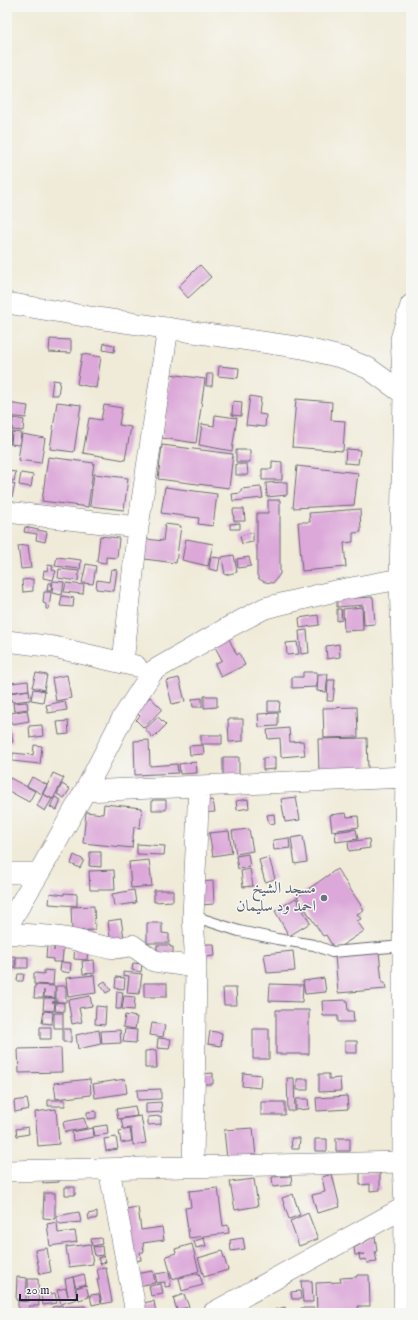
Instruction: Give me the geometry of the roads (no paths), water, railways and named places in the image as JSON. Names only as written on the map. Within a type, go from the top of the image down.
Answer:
[{"type":"street","points":[[7,303],[90,317],[303,348],[344,358],[368,368],[407,395]]},
{"type":"street","points":[[404,1313],[406,1193],[403,1162],[407,946],[406,777],[408,731],[400,579],[407,395],[402,339],[411,305]]},
{"type":"street","points":[[123,662],[138,528],[168,328]]},
{"type":"street","points":[[7,512],[138,528]]},
{"type":"street","points":[[7,928],[39,873],[122,719],[153,671],[229,626],[265,608],[335,591],[400,579]]},
{"type":"street","points":[[7,641],[54,647],[123,662],[153,671]]},
{"type":"street","points":[[84,791],[406,777]]},
{"type":"street","points":[[193,1166],[196,967],[193,916],[199,786]]},
{"type":"street","points":[[7,873],[39,873]]},
{"type":"street","points":[[7,933],[66,938],[110,948],[123,948],[132,945],[154,961],[196,967]]},
{"type":"street","points":[[7,1171],[403,1162]]},
{"type":"street","points":[[109,1169],[136,1313]]},
{"type":"street","points":[[213,1313],[406,1193]]},
{"type":"lane","points":[[193,916],[239,931],[314,945],[332,952],[407,946]]},
{"type":"place","name":"مسجد الشيخ احمد ود سليمان","points":[[324,898]]}]
